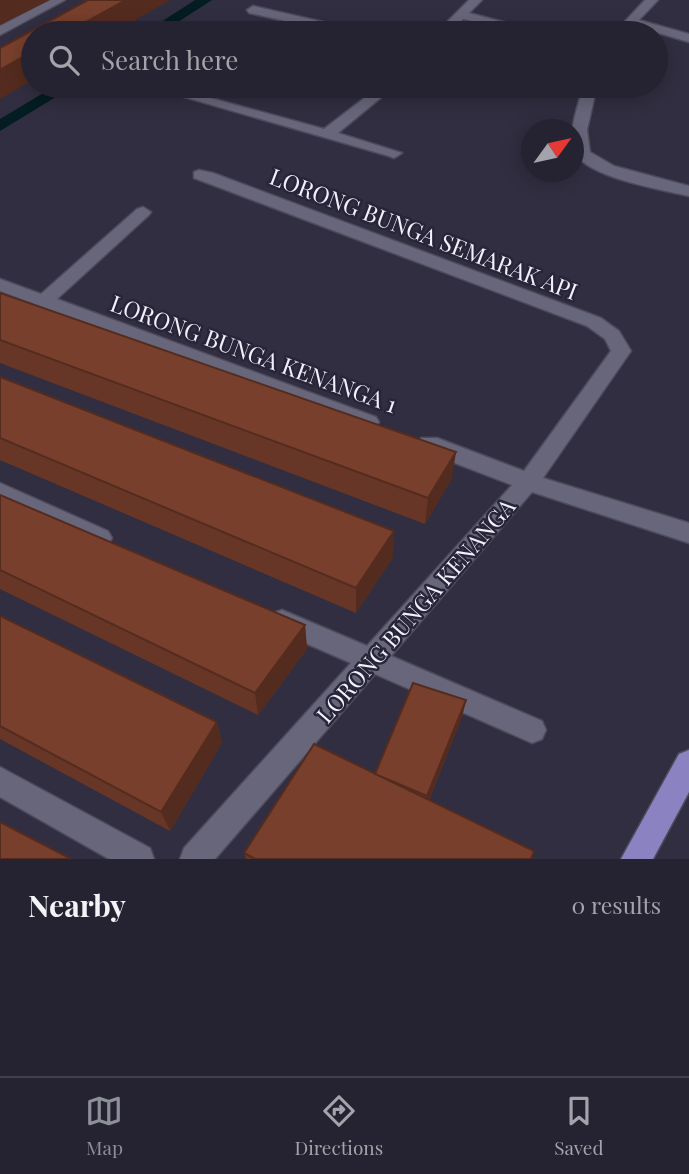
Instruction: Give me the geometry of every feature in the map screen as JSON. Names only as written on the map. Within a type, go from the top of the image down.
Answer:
[{"type":"main road","points":[[636,859],[689,764]]},
{"type":"street","points":[[455,21],[476,0]]},
{"type":"street","points":[[634,21],[652,0]]},
{"type":"street","points":[[3,30],[56,2],[72,9]]},
{"type":"street","points":[[253,10],[301,21]]},
{"type":"street","points":[[461,15],[487,21]]},
{"type":"street","points":[[3,30],[20,32]]},
{"type":"street","points":[[668,32],[689,38]]},
{"type":"street","points":[[196,98],[394,153]]},
{"type":"street","points":[[327,134],[372,98]]},
{"type":"street","points":[[588,98],[579,145],[583,154],[603,169],[689,191]]},
{"type":"street","name":"LORONG BUNGA SEMARAK API","points":[[199,176],[220,180],[594,322],[612,335],[621,351]]},
{"type":"street","points":[[44,301],[143,212]]},
{"type":"street","name":"LORONG BUNGA KENANGA 1","points":[[0,285],[384,428]]},
{"type":"street","name":"LORONG BUNGA KENANGA","points":[[195,859],[528,482],[621,351]]},
{"type":"street","name":"LORONG BUNGA KENANGA 1","points":[[410,438],[528,482],[689,533]]},
{"type":"street","points":[[0,492],[123,549]]},
{"type":"street","points":[[259,611],[370,662],[532,730]]},
{"type":"street","points":[[0,781],[139,859]]},
{"type":"building","points":[[88,0],[126,0],[88,21],[50,21]]},
{"type":"building","points":[[21,37],[21,58],[0,70],[0,48]]},
{"type":"building","points":[[0,293],[456,452],[428,498],[0,340]]},
{"type":"building","points":[[0,377],[394,531],[356,588],[0,438]]},
{"type":"building","points":[[0,495],[305,625],[255,693],[0,570]]},
{"type":"building","points":[[0,616],[217,722],[161,812],[0,726]]},
{"type":"building","points":[[413,683],[466,700],[427,796],[375,774]]},
{"type":"building","points":[[314,744],[534,851],[531,859],[255,859],[244,853]]},
{"type":"building","points":[[0,822],[71,859],[0,859]]},
{"type":"waterway","points":[[171,21],[205,0]]},
{"type":"waterway","points":[[0,126],[46,98]]}]
